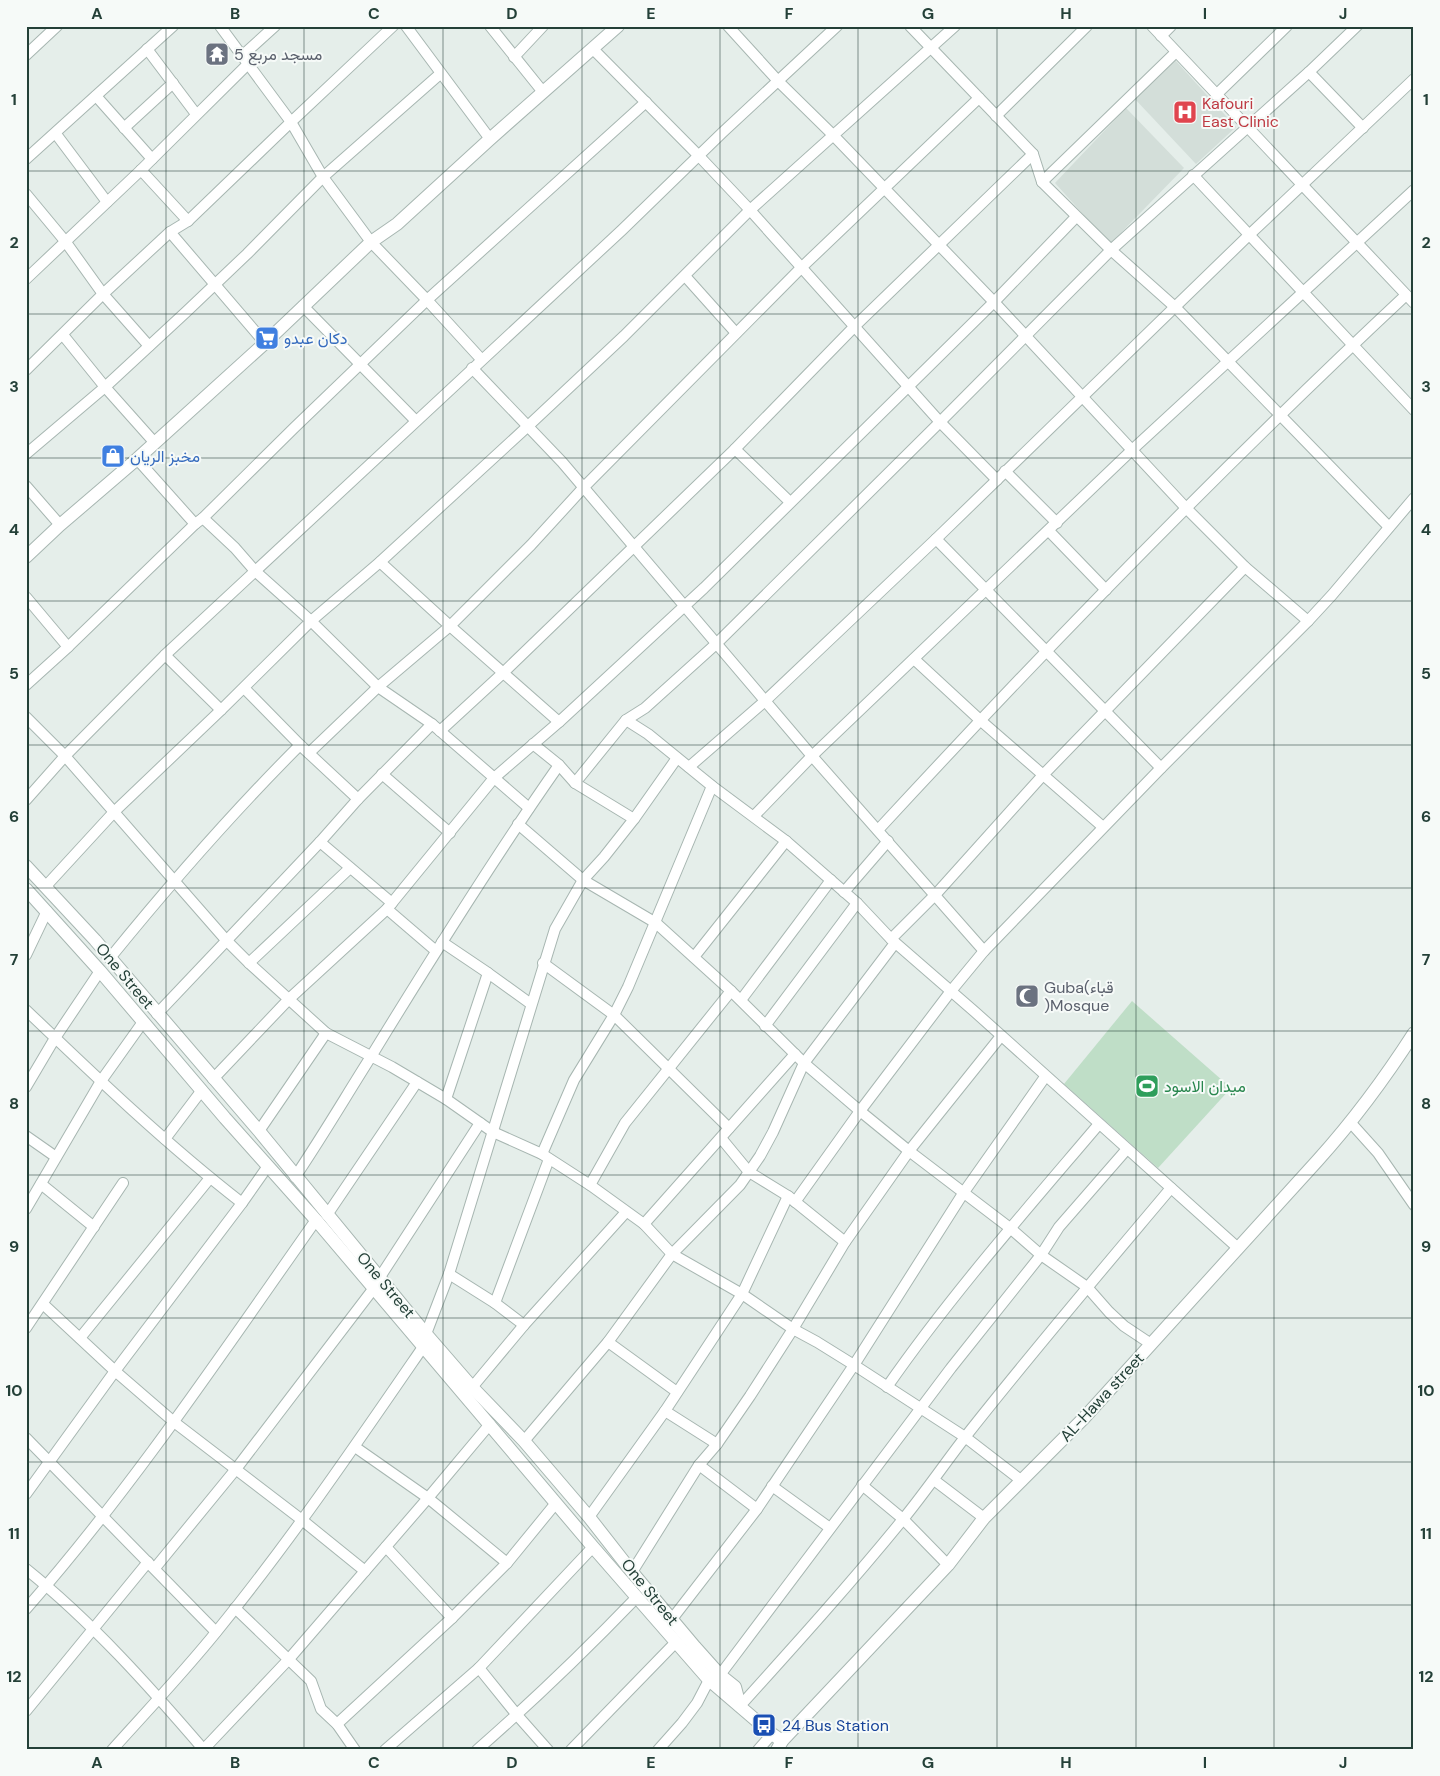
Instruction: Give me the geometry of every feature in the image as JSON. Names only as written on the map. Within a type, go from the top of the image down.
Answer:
[{"type":"street","points":[[26,55],[57,26]]},
{"type":"street","points":[[27,158],[56,134],[173,26]]},
{"type":"street","points":[[220,26],[290,122],[322,176],[371,242],[428,300],[481,359]]},
{"type":"street","points":[[26,279],[152,159],[196,114],[274,26]]},
{"type":"street","points":[[27,368],[170,232],[188,221],[393,26]]},
{"type":"street","points":[[406,26],[490,139]]},
{"type":"street","points":[[490,26],[543,92]]},
{"type":"street","points":[[514,57],[542,26]]},
{"type":"street","points":[[26,558],[60,525],[137,459],[265,343],[371,242],[398,224],[490,139],[618,26]]},
{"type":"street","points":[[728,26],[779,82],[885,188],[994,302],[1186,508],[1245,567],[1308,621]]},
{"type":"street","points":[[26,800],[65,756],[165,655],[481,359],[622,230],[698,155],[838,26]]},
{"type":"street","points":[[910,26],[1033,154],[1042,182],[1111,250],[1175,307],[1389,528]]},
{"type":"street","points":[[46,886],[114,812],[311,621],[380,562],[527,427],[624,336],[750,210],[956,26]]},
{"type":"street","points":[[996,116],[1087,26]]},
{"type":"street","points":[[1152,26],[1414,303]]},
{"type":"street","points":[[1160,36],[1171,26]]},
{"type":"street","points":[[1216,95],[1286,26]]},
{"type":"street","points":[[575,783],[626,720],[645,708],[716,644],[1111,250],[1309,72],[1357,26]]},
{"type":"street","points":[[147,49],[196,114]]},
{"type":"street","points":[[592,49],[750,210],[940,422],[996,480]]},
{"type":"street","points":[[1042,182],[1176,52]]},
{"type":"street","points":[[1309,72],[1363,128]]},
{"type":"street","points":[[26,454],[105,387],[247,254],[322,176],[440,74]]},
{"type":"street","points":[[689,767],[765,701],[936,539],[1248,236],[1414,79]]},
{"type":"street","points":[[124,128],[173,83]]},
{"type":"street","points":[[96,96],[152,159]]},
{"type":"street","points":[[309,753],[378,688],[450,626],[544,532],[584,487],[801,268],[979,98]]},
{"type":"street","points":[[26,685],[68,647],[428,300],[646,102]]},
{"type":"street","points":[[56,134],[107,202]]},
{"type":"street","points":[[440,731],[503,673],[735,449],[855,326],[1033,154]]},
{"type":"street","points":[[141,170],[188,221]]},
{"type":"street","points":[[1192,176],[1414,410]]},
{"type":"street","points":[[754,816],[812,756],[1133,449],[1414,190]]},
{"type":"street","points":[[26,194],[66,240],[103,294],[149,346]]},
{"type":"street","points":[[213,1079],[289,999],[389,906],[494,778],[559,722],[684,606],[994,302],[1076,217]]},
{"type":"street","points":[[170,232],[265,343]]},
{"type":"street","points":[[685,276],[736,333]]},
{"type":"street","points":[[878,830],[980,720],[1186,508],[1406,295]]},
{"type":"street","points":[[302,306],[416,421]]},
{"type":"street","points":[[63,335],[105,387],[154,442]]},
{"type":"street","points":[[472,368],[584,487],[812,756],[936,894],[984,951]]},
{"type":"street","points":[[735,449],[790,502]]},
{"type":"street","points":[[137,459],[199,521],[235,548],[255,571],[311,621],[378,688],[432,724],[529,808]]},
{"type":"street","points":[[1005,471],[1057,523]]},
{"type":"street","points":[[26,486],[60,525]]},
{"type":"street","points":[[589,1517],[665,1410],[742,1294],[792,1199],[844,1136],[860,1111],[984,951],[1161,768],[1308,621],[1414,498]]},
{"type":"street","points":[[1049,531],[1106,590]]},
{"type":"street","points":[[936,539],[1161,768]]},
{"type":"street","points":[[380,562],[559,722]]},
{"type":"street","points":[[524,1441],[608,1342],[672,1254],[740,1185],[760,1156],[773,1132],[804,1063],[893,941],[1043,775],[1245,567]]},
{"type":"street","points":[[26,597],[68,647]]},
{"type":"street","points":[[165,655],[221,710]]},
{"type":"street","points":[[914,659],[980,720],[1104,828]]},
{"type":"street","points":[[244,688],[300,745],[358,799]]},
{"type":"street","points":[[26,717],[65,756],[226,940],[326,1033],[446,1099],[493,1132],[546,1157],[644,1224],[672,1254],[742,1294],[793,1329],[854,1365],[920,1410],[965,1437],[1022,1481]]},
{"type":"street","points":[[626,720],[648,734],[712,786],[786,841],[858,902],[893,941],[1238,1248]]},
{"type":"street","points":[[157,1014],[320,842],[358,799],[432,724]]},
{"type":"street","points":[[533,744],[559,765],[575,783],[634,819]]},
{"type":"street","points":[[110,958],[174,879],[252,793],[300,745]]},
{"type":"street","points":[[112,1750],[216,1632],[302,1520],[354,1447],[424,1340],[449,1274],[555,929],[583,880],[634,819],[677,758]]},
{"type":"street","points":[[296,1178],[329,1128],[370,1057],[476,886],[559,765]]},
{"type":"street","points":[[382,774],[450,834]]},
{"type":"street","points":[[495,1303],[574,1080],[614,1015],[628,987],[712,786]]},
{"type":"street","points":[[518,824],[583,880],[656,923],[741,1000],[804,1063],[860,1111],[1041,1254],[1087,1287],[1124,1326],[1151,1344]]},
{"type":"street","points":[[694,957],[786,841]]},
{"type":"street","points":[[844,892],[888,841]]},
{"type":"street","points":[[320,842],[389,906],[439,947],[488,973],[531,1004]]},
{"type":"street","name":"One Street","points":[[26,866],[110,958],[239,1108],[296,1178],[321,1218]]},
{"type":"street","points":[[249,963],[350,868]]},
{"type":"street","points":[[741,1000],[831,880]]},
{"type":"street","name":"One Street","points":[[26,889],[100,971],[268,1166],[321,1218],[468,1391],[490,1424],[676,1642],[714,1678],[735,1687],[740,1706],[777,1742]]},
{"type":"street","points":[[765,1026],[858,902]]},
{"type":"street","points":[[26,955],[47,911]]},
{"type":"street","points":[[543,963],[614,1015],[729,1128]]},
{"type":"street","points":[[26,1086],[55,1038],[100,971]]},
{"type":"street","points":[[446,1099],[488,973]]},
{"type":"street","points":[[590,1186],[625,1123],[731,991]]},
{"type":"street","points":[[26,1010],[165,1139],[242,1203]]},
{"type":"street","points":[[26,1208],[101,1081],[143,1022]]},
{"type":"street","points":[[258,1131],[326,1033]]},
{"type":"street","name":"AL-Hawa street","points":[[777,1742],[948,1565],[984,1518],[1084,1418],[1351,1123],[1388,1074],[1414,1033]]},
{"type":"street","points":[[632,1572],[699,1465],[717,1444],[793,1329],[845,1242],[909,1151],[1001,1036]]},
{"type":"street","points":[[644,1224],[795,1054]]},
{"type":"street","points":[[672,1620],[757,1509],[854,1365],[964,1192],[1046,1077]]},
{"type":"street","points":[[26,1609],[104,1516],[174,1422],[417,1082]]},
{"type":"street","points":[[165,1139],[202,1090]]},
{"type":"street","points":[[225,1118],[239,1108]]},
{"type":"street","points":[[26,1711],[92,1628],[152,1565],[236,1470],[377,1283],[480,1123]]},
{"type":"street","points":[[1351,1123],[1378,1153],[1414,1205]]},
{"type":"street","points":[[887,1387],[916,1346],[1010,1228],[1099,1124]]},
{"type":"street","points":[[26,1136],[56,1157]]},
{"type":"street","points":[[721,1138],[749,1172],[792,1199],[845,1242]]},
{"type":"street","points":[[658,1750],[697,1704],[714,1678],[951,1368],[1041,1254],[1059,1227],[1126,1150]]},
{"type":"street","points":[[26,1494],[268,1166]]},
{"type":"street","points":[[80,1338],[210,1178]]},
{"type":"street","points":[[26,1328],[123,1183]]},
{"type":"street","points":[[41,1184],[94,1227]]},
{"type":"street","points":[[740,1706],[817,1622],[903,1519],[965,1437],[1087,1287],[1171,1188]]},
{"type":"street","points":[[468,1391],[626,1212]]},
{"type":"street","points":[[449,1274],[495,1303],[524,1326]]},
{"type":"street","points":[[42,1304],[174,1422],[365,1571]]},
{"type":"street","points":[[608,1342],[676,1392]]},
{"type":"street","name":"One Street","points":[[468,1391],[524,1441],[589,1517],[672,1620],[714,1678]]},
{"type":"street","points":[[665,1410],[717,1444]]},
{"type":"street","points":[[26,1569],[92,1628],[160,1697],[204,1750],[289,1659],[386,1548],[490,1424]]},
{"type":"street","points":[[26,1438],[216,1632]]},
{"type":"street","points":[[354,1447],[428,1498],[507,1563]]},
{"type":"street","points":[[699,1465],[757,1509]]},
{"type":"street","points":[[934,1480],[984,1518]]},
{"type":"street","points":[[862,1484],[903,1519],[948,1565]]},
{"type":"street","points":[[772,1486],[830,1528]]},
{"type":"street","points":[[337,1724],[452,1618],[507,1563],[556,1502]]},
{"type":"street","points":[[385,1750],[479,1668],[593,1547]]},
{"type":"street","points":[[386,1548],[452,1618]]},
{"type":"street","points":[[477,1750],[586,1650],[637,1597]]},
{"type":"street","points":[[235,1608],[311,1681],[321,1709],[337,1724],[355,1750]]},
{"type":"street","points":[[571,1750],[676,1642]]},
{"type":"street","points":[[479,1668],[548,1750]]},
{"type":"street","points":[[758,1750],[777,1742]]},
{"type":"shaded area","name":"Kafouri East Clinic","points":[[1175,60],[1236,127],[1196,164],[1134,98]]},
{"type":"shaded area","points":[[1126,108],[1184,168],[1110,244],[1055,183]]},
{"type":"green space","name":"ميدان الاسود","points":[[1132,1001],[1231,1088],[1158,1168],[1064,1084]]},
{"type":"place","name":"مسجد مربع 5","points":[[217,54]]},
{"type":"place","name":"Kafouri East Clinic","points":[[1185,112]]},
{"type":"place","name":"دكان عبدو","points":[[267,338]]},
{"type":"place","name":"مخبز الريان","points":[[113,456]]},
{"type":"place","name":"Guba(قباء )Mosque","points":[[1027,996]]},
{"type":"place","name":"ميدان الاسود","points":[[1147,1086]]},
{"type":"place","name":"24 Bus Station","points":[[764,1725]]}]
